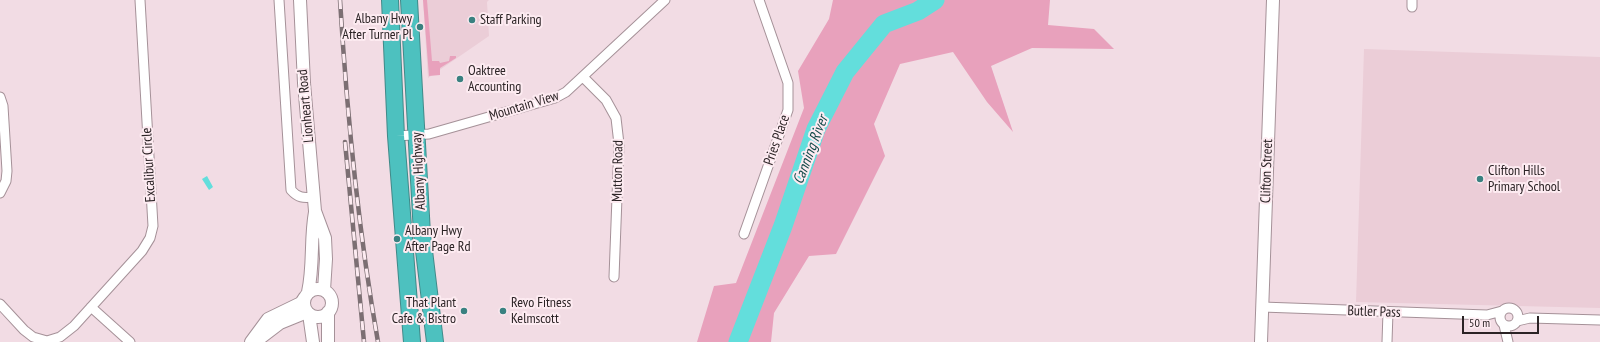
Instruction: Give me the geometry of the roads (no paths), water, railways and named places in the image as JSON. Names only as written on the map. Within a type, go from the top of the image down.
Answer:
[{"type":"highway","name":"Albany Highway","points":[[390,0],[396,136],[412,342]]},
{"type":"highway","name":"Albany Highway","points":[[409,0],[422,234],[435,342]]},
{"type":"main road","name":"Lionheart Road","points":[[300,0],[304,83],[315,211],[312,228],[312,274],[307,294]]},
{"type":"main road","name":"Clifton Street","points":[[1261,342],[1273,0]]},
{"type":"main road","name":"Lionheart Road","points":[[315,211],[325,238],[326,259],[324,290]]},
{"type":"main road","points":[[251,342],[268,319],[301,303],[307,294],[316,289],[324,290],[332,300],[328,312],[328,342]]},
{"type":"main road","points":[[307,294],[304,306],[308,313],[313,342]]},
{"type":"main road","points":[[255,342],[280,323],[308,313],[319,317],[328,312]]},
{"type":"street","name":"Excalibur Circle","points":[[0,304],[29,334],[47,340],[66,334],[145,247],[153,230],[140,0]]},
{"type":"street","points":[[279,0],[291,190],[302,198],[314,197]]},
{"type":"street","name":"Mountain View","points":[[396,136],[416,136],[429,134],[555,98],[566,92],[583,77],[665,0]]},
{"type":"street","name":"Pries Place","points":[[744,234],[788,110],[788,83],[759,0]]},
{"type":"street","name":"Mutton Road","points":[[583,77],[606,100],[616,118],[619,144],[614,277]]},
{"type":"street","points":[[0,97],[3,106],[7,171],[6,181],[0,193]]},
{"type":"street","points":[[91,307],[130,342]]},
{"type":"street","name":"Butler Pass","points":[[1262,307],[1487,315],[1502,311]]},
{"type":"street","points":[[1510,308],[1516,319],[1508,340],[1499,315],[1502,311],[1510,308]]},
{"type":"street","points":[[1388,312],[1388,342]]},
{"type":"street","name":"Butler Pass","points":[[1487,315],[1503,324]]},
{"type":"street","points":[[1503,324],[1510,326],[1516,319],[1530,318],[1600,320]]},
{"type":"water","points":[[207,176],[213,187],[209,190],[202,179]]},
{"type":"waterway","name":"Canning River","points":[[738,342],[783,226],[816,129],[845,72],[884,24],[918,11],[935,0]]},
{"type":"railway","points":[[340,0],[354,172],[378,342]]},
{"type":"railway","points":[[345,142],[364,342]]},
{"type":"place","name":"Staff Parking","points":[[472,20]]},
{"type":"place","name":"Albany Hwy After Turner Pl","points":[[420,27]]},
{"type":"place","name":"Oaktree Accounting","points":[[460,79]]},
{"type":"place","name":"Clifton Hills Primary School","points":[[1480,179]]},
{"type":"place","name":"Albany Hwy After Page Rd","points":[[397,239]]},
{"type":"place","name":"That Plant Cafe & Bistro","points":[[464,311]]},
{"type":"place","name":"Revo Fitness Kelmscott","points":[[503,311]]}]
